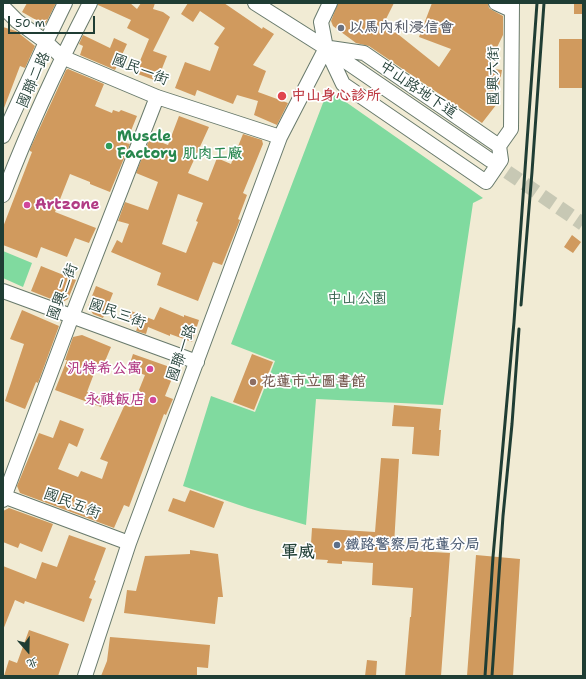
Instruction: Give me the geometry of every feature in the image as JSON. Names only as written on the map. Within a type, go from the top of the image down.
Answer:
[{"type":"street","name":"國聯二路","points":[[3,136],[65,3]]},
{"type":"street","name":"國聯二路","points":[[3,195],[7,171],[90,3]]},
{"type":"street","name":"中山路地下道","points":[[255,3],[326,48],[490,160]]},
{"type":"street","points":[[326,48],[364,53],[499,146],[501,160],[486,182],[343,84],[326,48],[320,22],[330,3]]},
{"type":"street","points":[[496,3],[512,6]]},
{"type":"street","name":"國興六街","points":[[499,146],[511,129],[512,6]]},
{"type":"street","name":"國民一街","points":[[3,7],[17,21],[46,42],[62,57],[157,96],[280,137]]},
{"type":"street","name":"國聯一路","points":[[85,676],[130,543],[280,137],[326,48]]},
{"type":"street","name":"國興二街","points":[[3,497],[157,96]]},
{"type":"street","name":"國民三街","points":[[3,291],[197,362]]},
{"type":"street","name":"國民五街","points":[[3,497],[130,543]]},
{"type":"green space","name":"中山公園","points":[[333,93],[483,198],[473,203],[443,405],[316,399],[306,525],[248,508],[183,486],[211,396],[255,412],[275,361],[231,344],[326,95]]},
{"type":"green space","points":[[3,251],[32,263],[23,287],[3,278]]},
{"type":"building","points":[[27,3],[56,3],[45,25],[22,12]]},
{"type":"building","points":[[98,3],[130,3],[137,9],[141,3],[155,3],[153,9],[163,12],[170,17],[153,51],[167,56],[157,81],[135,73],[149,39],[127,28],[131,20],[98,5]]},
{"type":"building","points":[[188,3],[224,3],[262,29],[263,27],[274,34],[253,65],[266,71],[258,92],[288,103],[277,125],[254,115],[258,101],[237,95],[233,104],[197,90],[195,96],[175,88],[185,62],[210,71],[219,47],[214,44],[225,28],[200,11],[193,22],[181,14]]},
{"type":"building","points":[[338,3],[394,3],[384,23],[439,67],[451,49],[419,37],[432,3],[488,3],[489,8],[503,16],[503,35],[487,68],[502,70],[499,87],[500,90],[495,98],[500,100],[482,123],[369,46],[356,43],[333,26],[331,21]]},
{"type":"building","points":[[574,3],[583,3],[583,14],[574,14]]},
{"type":"building","points":[[3,27],[16,31],[35,46],[25,68],[20,66],[4,108]]},
{"type":"building","points":[[83,35],[110,48],[114,38],[127,44],[115,70],[80,55],[83,46],[79,44]]},
{"type":"building","points":[[559,39],[583,39],[583,88],[559,88]]},
{"type":"building","points":[[68,69],[104,84],[95,106],[112,113],[113,110],[119,112],[121,110],[137,116],[126,143],[130,144],[110,192],[70,174],[55,212],[96,228],[89,243],[75,238],[67,257],[41,247],[37,258],[3,245],[3,227],[32,152],[30,149],[66,70]]},
{"type":"building","points":[[179,116],[209,127],[188,173],[208,181],[217,158],[231,164],[243,134],[262,140],[263,144],[243,193],[247,195],[238,219],[240,220],[222,265],[213,262],[198,301],[157,285],[161,273],[111,252],[117,240],[122,243],[129,224],[118,221],[125,202],[148,210],[158,182],[136,173],[150,138],[168,145]],"holes":[[[178,194],[203,203],[196,221],[198,222],[186,253],[162,244]]]},
{"type":"building","points":[[572,235],[581,242],[573,253],[564,247]]},
{"type":"building","points":[[41,266],[76,280],[68,299],[61,303],[31,291]]},
{"type":"building","points":[[96,286],[113,293],[103,318],[93,314],[88,306]]},
{"type":"building","points":[[160,307],[184,317],[184,315],[199,320],[192,342],[170,334],[170,336],[148,327],[146,334],[136,331],[139,323],[128,318],[131,311],[154,320]]},
{"type":"building","points":[[22,310],[59,326],[38,383],[36,382],[25,409],[5,401],[24,344],[10,339]]},
{"type":"building","points":[[82,335],[111,347],[100,373],[95,371],[87,392],[104,399],[101,407],[55,390],[67,360],[65,360],[73,337]]},
{"type":"building","points":[[133,354],[167,366],[173,376],[165,396],[173,399],[166,415],[164,414],[129,507],[124,505],[114,528],[20,493],[17,486],[39,433],[53,438],[60,420],[84,429],[77,447],[69,443],[58,469],[78,477],[81,471],[102,479],[108,462],[100,459],[126,402],[133,405],[145,375],[128,369]]},
{"type":"building","name":"花蓮市立圖書館","points":[[252,354],[273,362],[254,410],[233,402]]},
{"type":"building","points":[[394,405],[441,409],[439,456],[412,454],[414,427],[392,426]]},
{"type":"building","points":[[381,458],[399,459],[394,545],[416,546],[415,551],[450,553],[441,676],[405,676],[413,588],[372,585],[373,563],[342,561],[342,564],[327,563],[328,560],[310,559],[312,528],[375,532]]},
{"type":"building","points":[[190,490],[224,502],[214,528],[168,511],[173,498],[185,502]]},
{"type":"building","points":[[9,508],[53,524],[42,552],[20,543],[18,548],[3,542],[3,511]]},
{"type":"building","points":[[69,535],[106,548],[94,580],[96,581],[89,598],[92,599],[84,622],[25,601],[24,604],[15,600],[3,630],[3,566],[36,579],[42,562],[57,567]]},
{"type":"building","points":[[190,550],[218,554],[223,597],[218,597],[215,624],[124,613],[127,590],[136,591],[145,556],[190,554]]},
{"type":"building","points":[[476,555],[520,559],[513,676],[467,676]]},
{"type":"building","points":[[29,630],[69,644],[58,676],[4,676],[9,660],[17,663]]},
{"type":"building","points":[[110,637],[210,645],[208,668],[197,667],[197,676],[101,676],[107,661]]},
{"type":"building","points":[[367,660],[377,661],[376,676],[365,676]]},
{"type":"tunnel","points":[[490,160],[583,224]]},
{"type":"railway","points":[[485,676],[493,557],[514,322],[537,3]]},
{"type":"railway","points":[[521,305],[544,3]]},
{"type":"railway","points":[[492,676],[503,516],[519,329]]},
{"type":"place","name":"以馬內利浸信會","points":[[341,28]]},
{"type":"place","name":"中山身心診所","points":[[282,96]]},
{"type":"place","name":"Muscle Factory 肌肉工廠","points":[[109,146]]},
{"type":"place","name":"Artzone","points":[[27,205]]},
{"type":"place","name":"汎特希公寓","points":[[150,369]]},
{"type":"place","name":"花蓮市立圖書館","points":[[253,382]]},
{"type":"place","name":"永祺飯店","points":[[153,400]]},
{"type":"place","name":"鐵路警察局花蓮分局","points":[[337,545]]},
{"type":"district","name":"軍威","points":[[298,553]]}]
